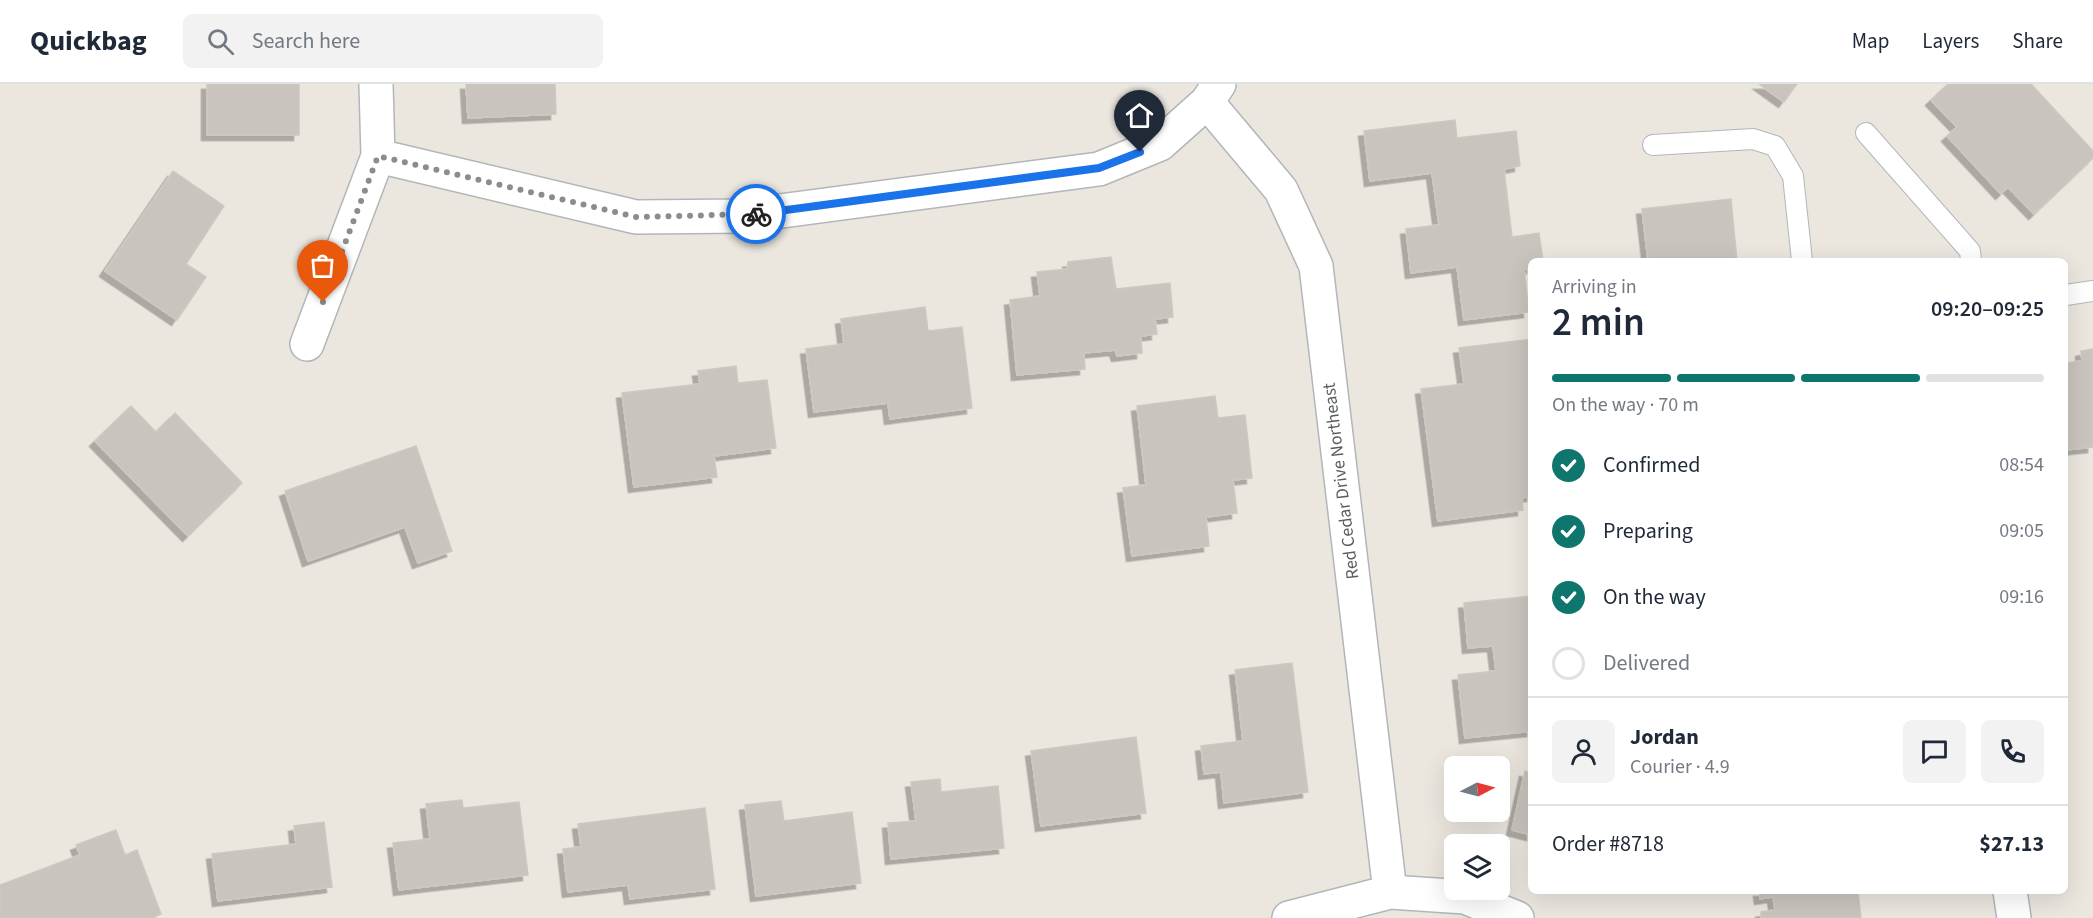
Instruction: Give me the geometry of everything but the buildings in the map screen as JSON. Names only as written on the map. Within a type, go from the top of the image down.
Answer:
[{"type":"street","points":[[307,344],[378,156],[376,84]]},
{"type":"street","points":[[378,156],[636,217],[743,216],[1099,168],[1160,144],[1213,93]]},
{"type":"street","name":"Red Cedar Drive Northeast","points":[[1213,93],[1281,190],[1316,266],[1390,892]]},
{"type":"street","points":[[1289,918],[1390,892],[1465,897],[1517,918]]},
{"type":"street","points":[[2010,894],[2014,918]]},
{"type":"lane","points":[[1866,133],[1970,251],[1971,258]]},
{"type":"lane","points":[[1653,145],[1753,139],[1775,146],[1793,176],[1802,258]]},
{"type":"lane","points":[[2068,295],[2093,291]]},
{"type":"way so far","points":[[323,302],[378,156],[636,217],[756,214]]},
{"type":"route","points":[[756,214],[1099,168],[1140,152]]}]
